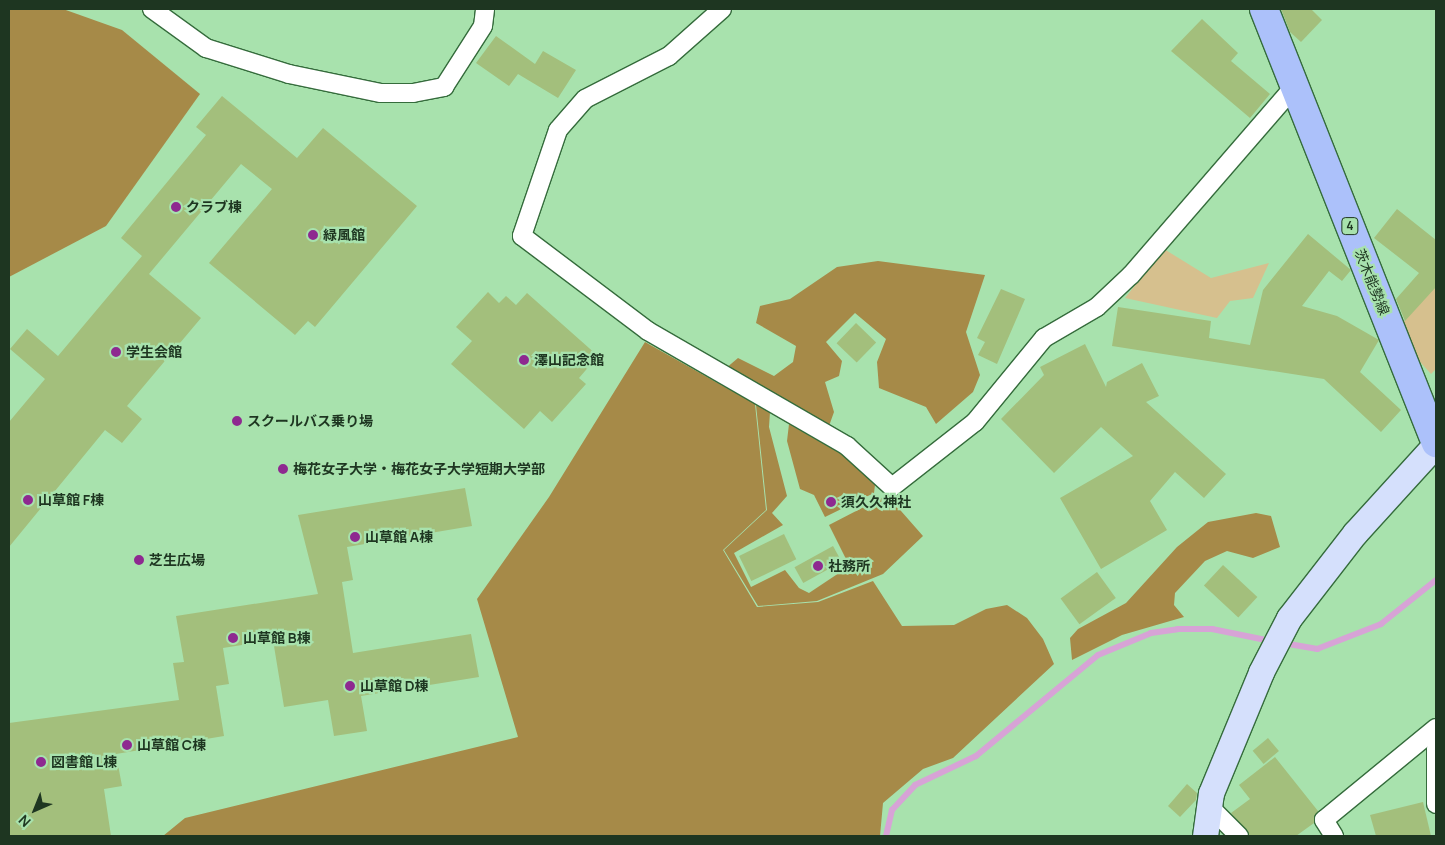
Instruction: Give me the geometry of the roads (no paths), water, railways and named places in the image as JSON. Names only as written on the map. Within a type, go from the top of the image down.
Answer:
[{"type":"main road","name":"茨木能勢線","points":[[1264,9],[1436,444]]},
{"type":"street","points":[[152,9],[206,48],[289,74],[381,93],[405,93],[444,87],[483,26],[485,9]]},
{"type":"street","points":[[722,9],[669,56],[585,99],[558,130],[522,236],[648,331],[847,446],[892,487],[976,422],[1044,338],[1097,307],[1131,275],[1295,86]]},
{"type":"street","points":[[1205,836],[1212,793],[1278,640],[1355,533],[1436,444]]},
{"type":"street","points":[[1334,836],[1324,820],[1436,728]]},
{"type":"street","points":[[1436,748],[1436,804]]},
{"type":"street","points":[[1210,807],[1239,836]]},
{"type":"waterway","points":[[1283,643],[1317,649],[1381,624],[1436,580]]},
{"type":"waterway","points":[[886,836],[892,810],[915,785],[976,756],[1098,655],[1151,633],[1178,629],[1212,629],[1271,641]]},
{"type":"place","name":"クラブ棟","points":[[176,207]]},
{"type":"place","name":"緑風館","points":[[313,235]]},
{"type":"place","name":"学生会館","points":[[116,352]]},
{"type":"place","name":"澤山記念館","points":[[524,360]]},
{"type":"place","name":"スクールバス乗り場","points":[[237,421]]},
{"type":"place","name":"梅花女子大学・梅花女子大学短期大学部","points":[[283,469]]},
{"type":"place","name":"山草館 F棟","points":[[28,500]]},
{"type":"place","name":"須久久神社","points":[[831,502]]},
{"type":"place","name":"山草館 A棟","points":[[355,537]]},
{"type":"place","name":"芝生広場","points":[[139,560]]},
{"type":"place","name":"社務所","points":[[818,566]]},
{"type":"place","name":"山草館 B棟","points":[[233,638]]},
{"type":"place","name":"山草館 D棟","points":[[350,686]]},
{"type":"place","name":"山草館 C棟","points":[[127,745]]},
{"type":"place","name":"図書館 L棟","points":[[41,762]]}]
